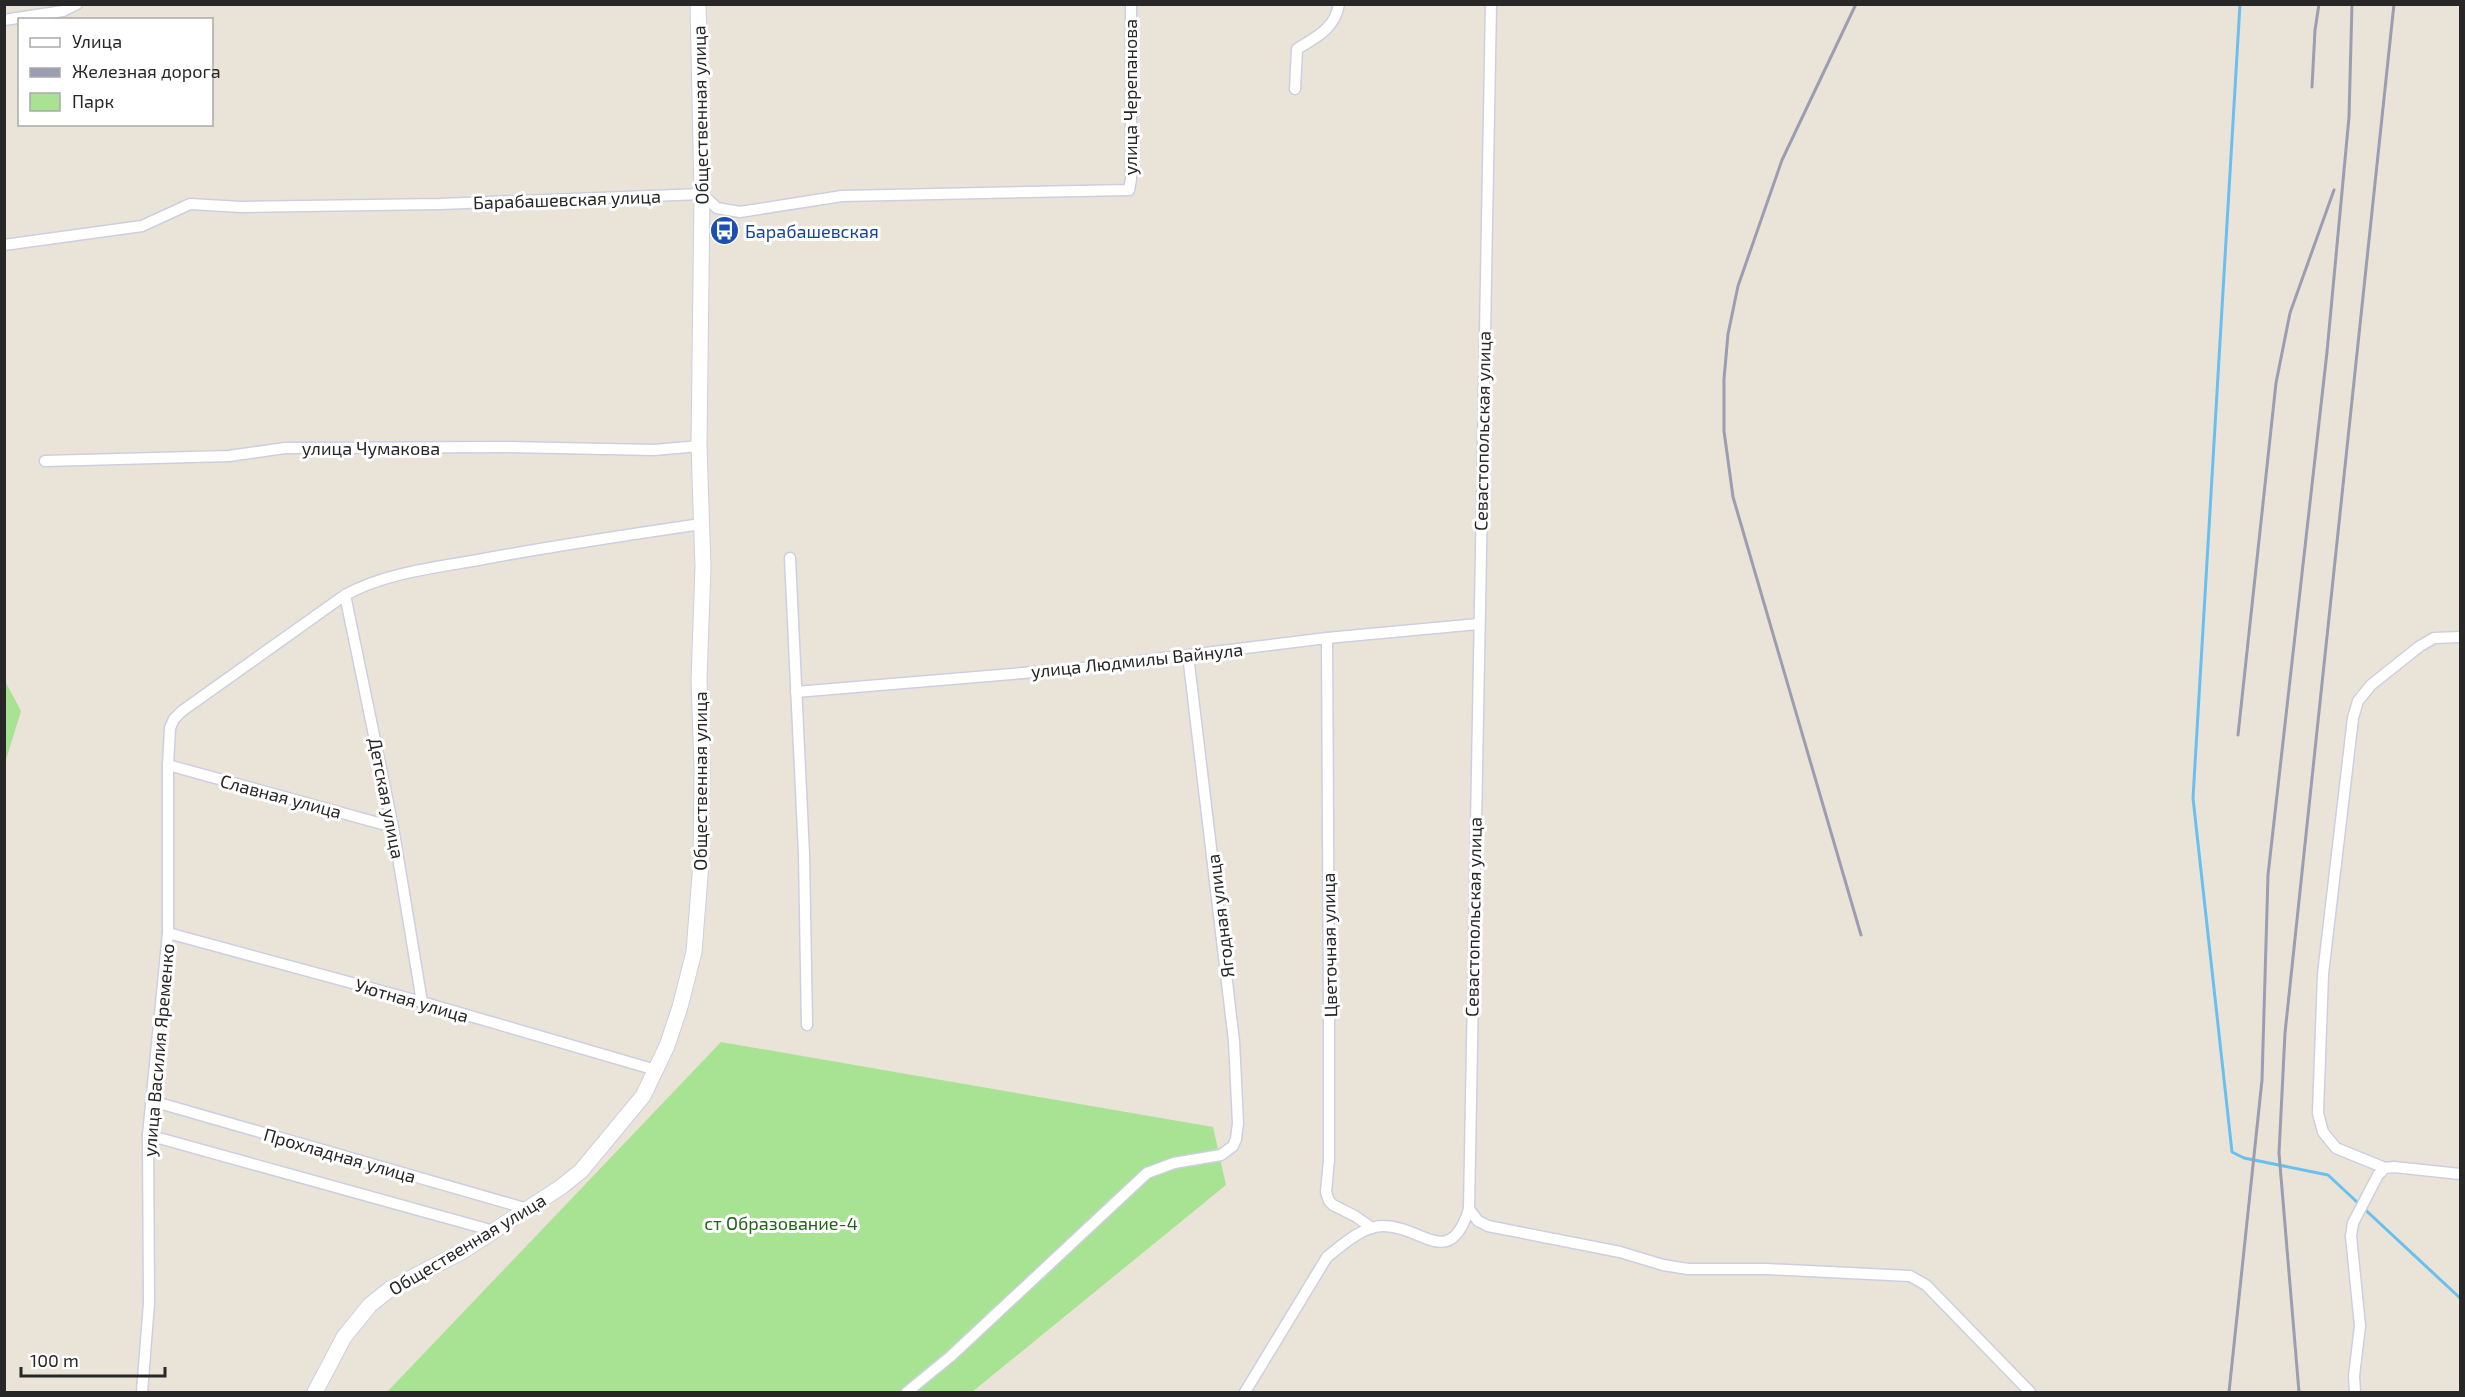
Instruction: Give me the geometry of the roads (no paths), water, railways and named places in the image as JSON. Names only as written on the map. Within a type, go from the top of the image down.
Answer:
[{"type":"main road","name":"Общественная улица","points":[[315,1392],[344,1337],[370,1305],[390,1289],[463,1251],[581,1171],[643,1096],[656,1070],[680,1007],[692,963],[699,904],[702,768],[699,680],[703,567],[699,446],[702,194],[698,4]]},
{"type":"street","points":[[4,20],[63,11],[77,4]]},
{"type":"street","name":"улица Черепанова","points":[[702,194],[717,208],[740,212],[842,196],[1129,190],[1131,179],[1131,4]]},
{"type":"street","points":[[1295,89],[1297,49],[1325,32],[1337,15],[1339,4]]},
{"type":"street","name":"Севастопольская улица","points":[[1469,1209],[1491,4]]},
{"type":"street","name":"Барабашевская улица","points":[[4,245],[142,226],[190,204],[241,207],[440,204],[702,194]]},
{"type":"street","name":"улица Чумакова","points":[[45,461],[229,456],[285,448],[506,447],[654,450],[699,446]]},
{"type":"street","points":[[345,595],[380,579],[436,567],[580,541],[701,524]]},
{"type":"street","points":[[790,558],[804,854],[807,1025]]},
{"type":"street","name":"улица Василия Яременко","points":[[142,1392],[149,1303],[148,1135],[168,933],[170,728],[174,719],[182,711],[345,595]]},
{"type":"street","name":"Детская улица","points":[[345,595],[393,827],[422,1002]]},
{"type":"street","name":"улица Людмилы Вайнула","points":[[796,692],[1083,668],[1327,638],[1478,624]]},
{"type":"street","name":"Цветочная улица","points":[[1327,638],[1329,1160],[1326,1192],[1333,1205],[1372,1228]]},
{"type":"street","points":[[2460,638],[2434,638],[2420,646],[2371,685],[2358,701],[2353,718],[2323,974],[2318,1113],[2323,1132],[2337,1148],[2385,1168],[2460,1173]]},
{"type":"street","name":"Ягодная улица","points":[[907,1392],[951,1356],[1147,1173],[1174,1163],[1221,1155],[1233,1146],[1238,1123],[1239,1094],[1231,1009],[1188,656]]},
{"type":"street","name":"Славная улица","points":[[168,765],[393,827]]},
{"type":"street","name":"Уютная улица","points":[[168,933],[422,1002],[656,1070]]},
{"type":"street","name":"Прохладная улица","points":[[152,1101],[528,1209]]},
{"type":"street","points":[[148,1135],[494,1231]]},
{"type":"street","points":[[2355,1392],[2354,1376],[2360,1326],[2351,1236],[2353,1223],[2378,1175],[2385,1168]]},
{"type":"street","points":[[1245,1392],[1327,1257],[1347,1241],[1372,1228],[1394,1228],[1440,1242],[1448,1240],[1460,1232],[1469,1209]]},
{"type":"street","points":[[1469,1209],[1478,1221],[1488,1226],[1620,1252],[1663,1265],[1688,1269],[1767,1269],[1910,1276],[1926,1286],[2030,1392]]},
{"type":"waterway","points":[[2240,4],[2193,798],[2232,1152],[2244,1158],[2328,1175],[2460,1298]]},
{"type":"railway","points":[[1856,4],[1782,160],[1738,286],[1728,334],[1724,379],[1724,431],[1733,497],[1861,935]]},
{"type":"railway","points":[[2312,87],[2315,30],[2319,4]]},
{"type":"railway","points":[[2229,1392],[2262,1080],[2268,875],[2327,352],[2349,117],[2352,4]]},
{"type":"railway","points":[[2299,1392],[2279,1153],[2285,1033],[2394,4]]},
{"type":"railway","points":[[2238,735],[2276,383],[2290,313],[2334,190]]},
{"type":"place","name":"Барабашевская","points":[[724,231]]},
{"type":"park label","name":"ст Образование-4","points":[[781,1223]]}]
